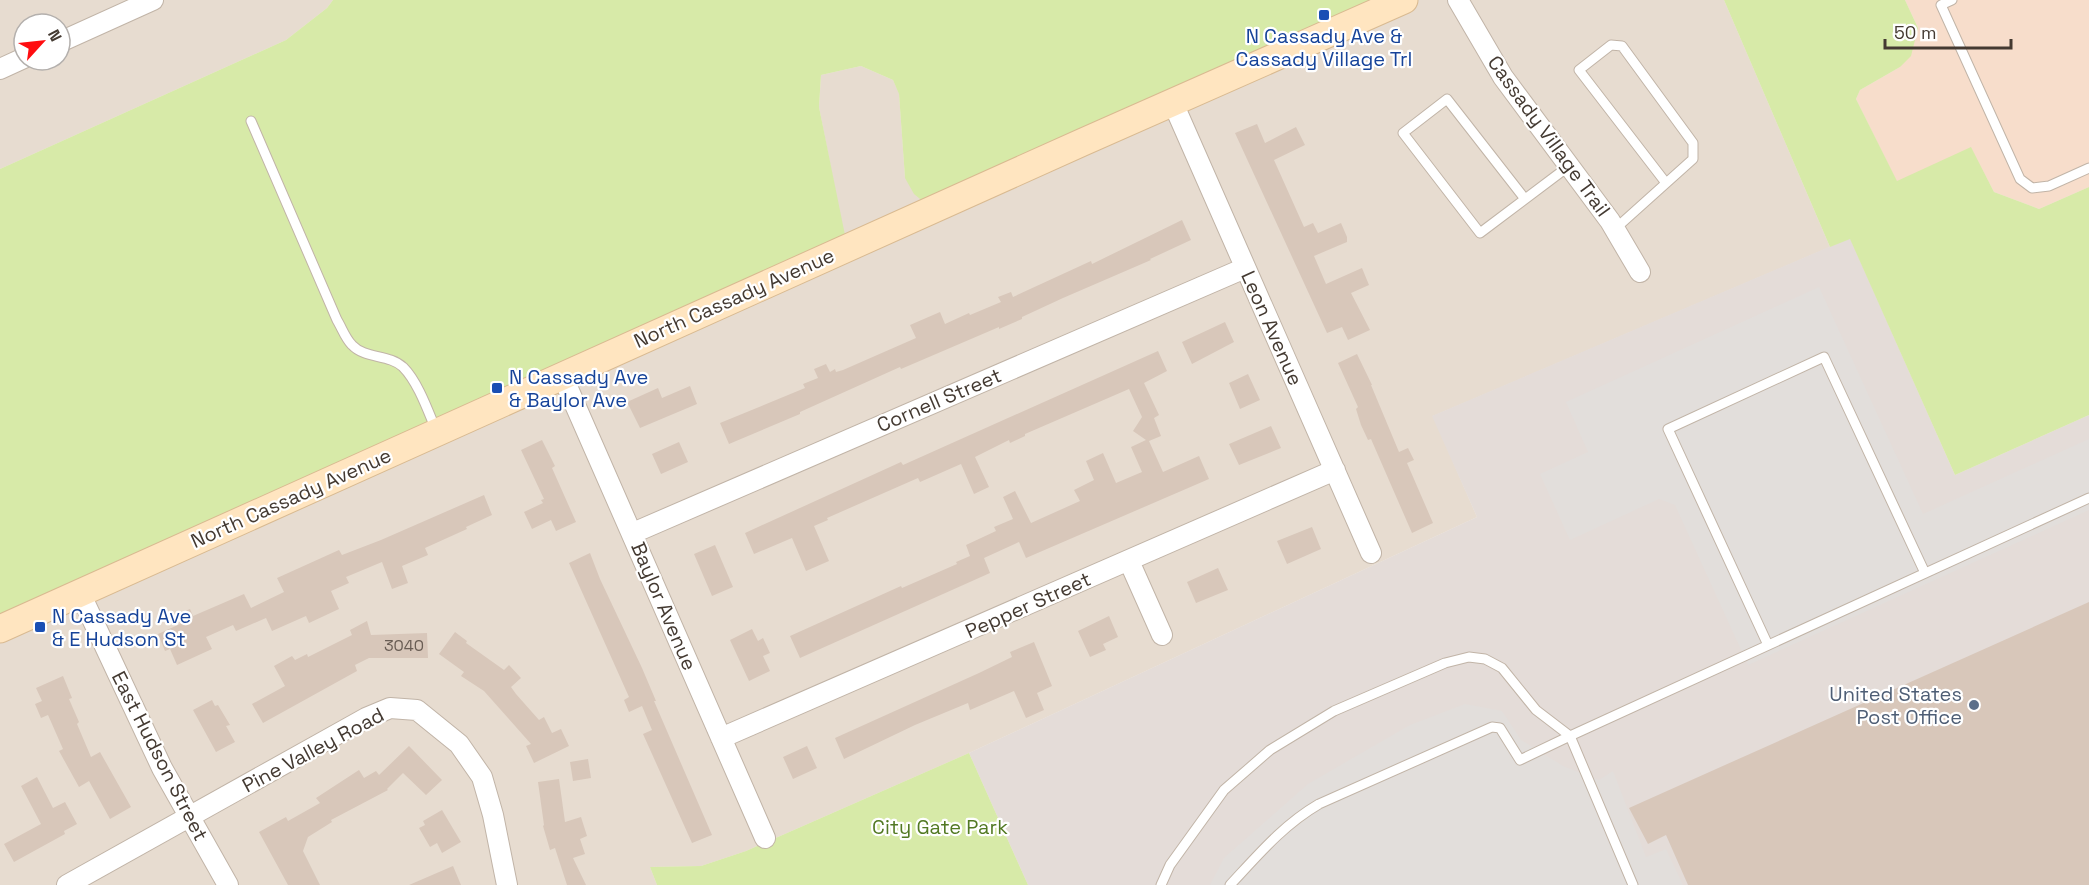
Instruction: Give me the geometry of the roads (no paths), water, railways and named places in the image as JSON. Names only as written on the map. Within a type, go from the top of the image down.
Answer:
[{"type":"main road","name":"North Cassady Avenue","points":[[0,629],[562,375],[1404,0]]},
{"type":"street","points":[[72,34],[114,8],[153,0]]},
{"type":"street","name":"Cassady Village Trail","points":[[1458,0],[1503,77],[1615,230],[1640,272]]},
{"type":"street","name":"Leon Avenue","points":[[1173,103],[1371,553]]},
{"type":"street","name":"Cornell Street","points":[[633,533],[1245,268]]},
{"type":"street","name":"Baylor Avenue","points":[[562,375],[765,838]]},
{"type":"street","name":"Pepper Street","points":[[722,738],[1335,470]]},
{"type":"street","points":[[1129,561],[1162,635]]},
{"type":"street","name":"East Hudson Street","points":[[80,593],[157,757],[228,885]]},
{"type":"street","name":"Pine Valley Road","points":[[67,885],[366,718],[390,708],[417,710],[459,744],[482,777],[494,815],[507,885]]},
{"type":"lane","points":[[1952,0],[1940,2],[2020,178],[2032,188],[2049,186],[2089,168]]},
{"type":"lane","points":[[1615,230],[1693,159],[1693,143],[1622,46],[1611,45],[1579,70],[1666,183]]},
{"type":"lane","points":[[1525,199],[1447,99],[1403,133],[1480,233],[1569,166]]},
{"type":"lane","points":[[251,121],[350,344],[357,349],[391,360],[403,367],[419,392],[437,433]]},
{"type":"lane","points":[[1768,645],[1668,429],[1824,357],[1924,573]]},
{"type":"lane","points":[[1230,885],[1276,835],[1301,815],[1319,804],[1481,731],[1492,727],[1500,728],[1520,760],[2089,498]]},
{"type":"lane","points":[[1161,885],[1170,865],[1224,790],[1270,750],[1334,711],[1445,663],[1469,657],[1485,659],[1502,668],[1536,710],[1570,736],[1633,885]]},
{"type":"place","name":"N Cassady Ave & Cassady Village Trl","points":[[1324,15]]},
{"type":"place","name":"N Cassady Ave & Baylor Ave","points":[[497,388]]},
{"type":"place","name":"N Cassady Ave & E Hudson St","points":[[40,627]]},
{"type":"place","name":"United States Post Office","points":[[1974,705]]},
{"type":"park label","name":"City Gate Park","points":[[940,827]]}]
